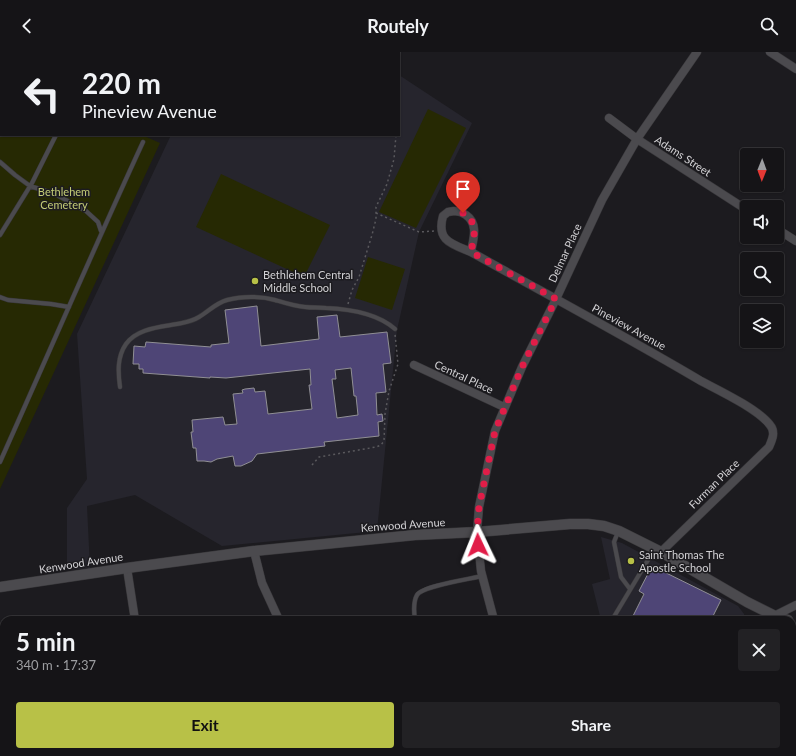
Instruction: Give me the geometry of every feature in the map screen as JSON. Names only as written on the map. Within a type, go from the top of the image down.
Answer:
[{"type":"street","name":"Delmar Place","points":[[493,616],[482,576],[477,532],[479,507],[493,438],[504,407],[602,200],[637,139],[697,52]]},
{"type":"street","points":[[770,52],[796,69]]},
{"type":"street","name":"Adams Street","points":[[609,118],[637,139],[740,205]]},
{"type":"street","points":[[441,229],[443,216],[448,212],[459,211],[468,216],[473,222],[474,234],[471,252]]},
{"type":"street","name":"Pineview Avenue","points":[[441,229],[446,240],[471,252],[675,365],[755,412],[772,427]]},
{"type":"street","points":[[784,233],[796,241]]},
{"type":"street","name":"Central Place","points":[[414,365],[504,407]]},
{"type":"street","name":"Furman Place","points":[[657,551],[769,447],[773,440],[774,431],[772,427]]},
{"type":"street","name":"Kenwood Avenue","points":[[0,588],[127,568],[254,551],[414,535],[477,532],[570,524],[604,526],[618,531],[657,551],[747,602],[768,616]]},
{"type":"street","points":[[254,551],[262,584],[277,616]]},
{"type":"street","points":[[127,568],[134,616]]},
{"type":"street","points":[[775,616],[796,605]]},
{"type":"lane","points":[[0,235],[30,186],[55,136]]},
{"type":"lane","points":[[0,462],[143,142]]},
{"type":"lane","points":[[0,162],[30,186],[55,194],[86,211],[98,222],[102,231]]},
{"type":"lane","points":[[0,297],[8,300],[70,307]]},
{"type":"lane","points":[[120,388],[118,368],[119,359],[127,343],[135,335],[145,330],[183,323],[198,318],[212,306],[227,300],[256,297],[274,299],[288,304],[305,307],[346,310],[368,315],[387,322],[395,329]]},
{"type":"lane","points":[[618,531],[614,542],[618,563],[621,577],[630,589]]},
{"type":"lane","points":[[614,616],[630,589],[657,551]]},
{"type":"lane","points":[[415,616],[414,605],[416,596],[421,591],[482,576]]},
{"type":"path","points":[[346,310],[352,290],[363,265],[376,219],[376,206],[386,184],[394,159],[396,136]]},
{"type":"path","points":[[376,213],[419,232],[432,232],[441,229]]},
{"type":"path","points":[[312,465],[319,457],[376,447],[381,445],[384,441],[385,414],[389,391],[398,364],[395,329]]},
{"type":"shaded area","name":"Bethlehem Central Middle School","points":[[400,76],[472,123],[419,232],[397,330],[377,531],[222,546],[135,495],[87,506],[90,568],[67,570],[67,508],[87,479],[77,334],[171,136],[400,136]]},
{"type":"shaded area","name":"Saint Thomas The Apostle School","points":[[601,537],[622,543],[738,606],[744,616],[600,616],[592,584],[610,579]]},
{"type":"green space","points":[[428,109],[466,128],[416,228],[379,212]]},
{"type":"green space","name":"Bethlehem Cemetery","points":[[0,136],[144,136],[160,143],[0,489]]},
{"type":"green space","points":[[221,174],[330,225],[304,277],[196,227]]},
{"type":"green space","points":[[368,257],[405,269],[392,310],[355,298]]},
{"type":"building","points":[[257,306],[261,346],[319,339],[317,317],[337,315],[340,337],[387,332],[391,363],[383,364],[386,392],[376,393],[377,415],[382,414],[383,421],[378,422],[379,436],[324,442],[325,446],[257,454],[252,461],[241,466],[235,466],[233,456],[217,459],[211,462],[197,461],[196,448],[193,448],[191,432],[193,432],[192,420],[223,417],[225,425],[237,424],[233,394],[243,393],[242,390],[254,388],[255,392],[265,391],[268,414],[312,409],[309,385],[311,385],[310,369],[226,378],[210,378],[143,373],[143,369],[139,369],[139,364],[133,364],[134,346],[145,347],[146,342],[211,347],[211,345],[229,343],[225,310]],"holes":[[[351,368],[354,396],[356,396],[358,415],[337,418],[332,379],[336,379],[335,370]]]},
{"type":"building","points":[[652,566],[721,600],[713,616],[633,616],[644,594],[639,591]]},
{"type":"place","name":"Bethlehem Central Middle School","points":[[255,281]]},
{"type":"place","name":"Saint Thomas The Apostle School","points":[[631,561]]},
{"type":"route","points":[[463,213],[473,222],[474,234],[471,252],[556,299],[522,367],[495,431],[479,507],[477,532],[478,545]]}]
